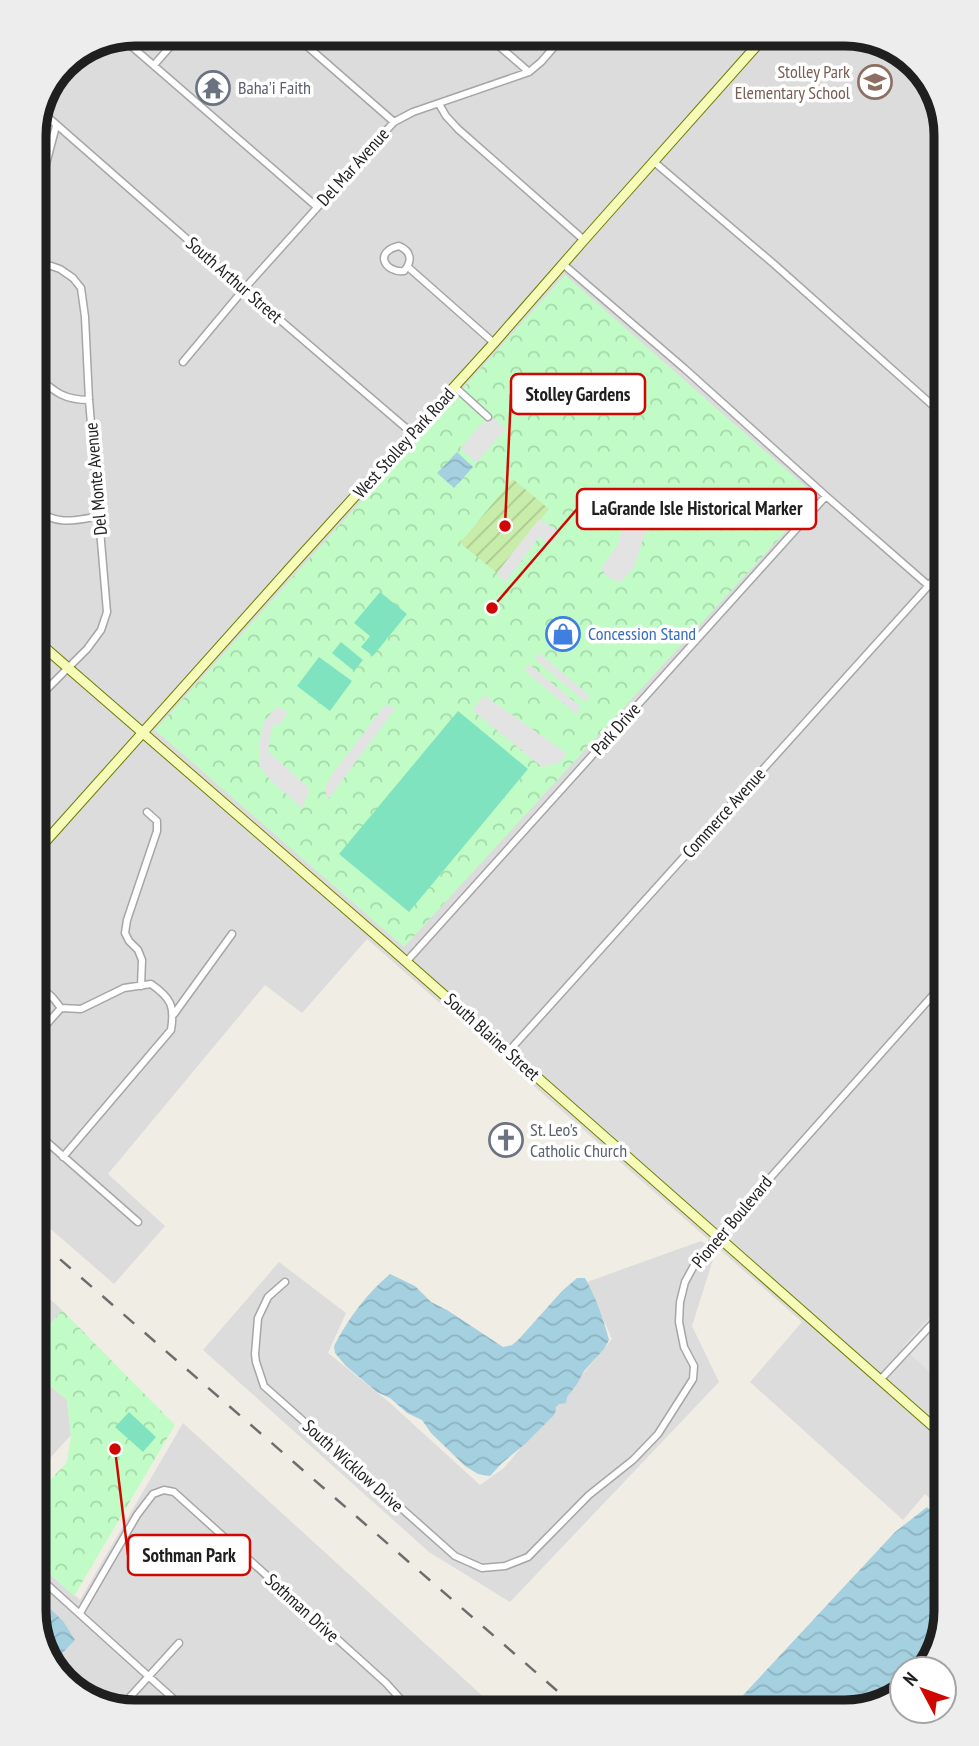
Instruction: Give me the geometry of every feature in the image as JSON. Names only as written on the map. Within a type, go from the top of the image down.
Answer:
[{"type":"street","points":[[132,46],[317,206]]},
{"type":"street","points":[[155,65],[171,46]]},
{"type":"street","points":[[307,46],[394,122]]},
{"type":"street","points":[[499,46],[529,72]]},
{"type":"street","name":"Del Mar Avenue","points":[[183,362],[244,289],[394,122],[413,112],[529,72],[555,46]]},
{"type":"street","name":"West Stolley Park Road","points":[[46,841],[757,46]]},
{"type":"street","points":[[439,104],[458,129],[584,240]]},
{"type":"street","name":"South Arthur Street","points":[[48,118],[413,433]]},
{"type":"street","points":[[46,165],[56,126]]},
{"type":"street","points":[[653,161],[934,407]]},
{"type":"street","points":[[399,246],[405,249],[410,255],[408,267],[404,271],[390,268],[385,262],[384,255],[387,250],[399,246]]},
{"type":"street","name":"Del Monte Avenue","points":[[46,264],[60,269],[81,288],[107,612],[102,630],[87,649],[46,689]]},
{"type":"street","points":[[563,264],[929,586]]},
{"type":"street","points":[[408,267],[494,343]]},
{"type":"street","points":[[46,384],[62,396],[74,400],[89,400]]},
{"type":"street","points":[[455,387],[488,417]]},
{"type":"street","name":"Park Drive","points":[[407,962],[826,496]]},
{"type":"street","points":[[46,515],[55,520],[70,522],[99,516]]},
{"type":"street","name":"Commerce Avenue","points":[[509,1052],[934,580]]},
{"type":"street","name":"South Blaine Street","points":[[46,649],[407,962],[934,1427]]},
{"type":"street","points":[[141,986],[142,960],[125,933],[157,831],[157,821],[147,812]]},
{"type":"street","points":[[63,1157],[171,1030],[174,1014],[232,934]]},
{"type":"street","points":[[46,991],[61,1008],[81,1009],[124,988],[151,984],[170,1001],[174,1014]]},
{"type":"street","name":"Pioneer Boulevard","points":[[543,1542],[589,1495],[633,1460],[658,1434],[693,1379],[694,1366],[684,1347],[679,1322],[685,1282],[697,1260],[934,994]]},
{"type":"street","points":[[46,1025],[61,1008]]},
{"type":"street","points":[[46,1142],[138,1222]]},
{"type":"street","name":"South Wicklow Drive","points":[[285,1282],[268,1297],[258,1318],[255,1354],[264,1386],[455,1556],[482,1568],[505,1566],[528,1557],[543,1542]]},
{"type":"street","points":[[880,1380],[934,1323]]},
{"type":"street","name":"Sothman Drive","points":[[80,1613],[137,1515],[153,1494],[164,1490],[174,1493],[386,1683],[401,1700]]},
{"type":"street","points":[[46,1583],[175,1700]]},
{"type":"street","points":[[127,1700],[179,1643]]},
{"type":"shaded area","points":[[134,46],[851,46],[873,50],[894,60],[919,85],[930,111],[934,134],[934,1502],[925,1494],[903,1520],[750,1382],[802,1322],[367,939],[302,1013],[265,985],[108,1174],[165,1226],[114,1284],[46,1225],[46,128],[55,95],[64,80],[85,60],[100,52]]},
{"type":"shaded area","points":[[490,415],[506,429],[476,463],[460,448]]},
{"type":"shaded area","points":[[636,483],[645,497],[654,504],[634,567],[621,582],[607,577],[601,568],[617,546]]},
{"type":"shaded area","points":[[539,519],[560,532],[550,545],[539,537],[505,583],[497,573]]},
{"type":"shaded area","points":[[539,653],[590,696],[585,702],[535,659]]},
{"type":"shaded area","points":[[529,664],[581,707],[576,714],[524,670]]},
{"type":"shaded area","points":[[484,695],[566,753],[561,762],[542,767],[472,710]]},
{"type":"shaded area","points":[[385,705],[396,708],[329,798],[326,797],[326,785],[333,773]]},
{"type":"shaded area","points":[[277,707],[288,712],[281,723],[272,727],[268,751],[310,789],[302,808],[270,780],[259,765],[259,746],[264,721]]},
{"type":"shaded area","points":[[701,1241],[716,1250],[692,1326],[719,1382],[510,1602],[429,1552],[203,1350],[279,1262],[346,1313],[328,1353],[389,1402],[480,1485],[504,1468],[612,1339],[587,1282]]},
{"type":"shaded area","points":[[46,1295],[62,1310],[46,1329]]},
{"type":"shaded area","points":[[934,1312],[934,1376],[902,1347]]},
{"type":"shaded area","points":[[46,1382],[67,1400],[71,1435],[46,1462]]},
{"type":"shaded area","points":[[183,1423],[487,1700],[117,1699],[85,1686],[60,1661],[46,1623],[46,1570],[80,1600]]},
{"type":"green space","points":[[565,275],[817,497],[404,947],[155,730]]},
{"type":"green space","points":[[513,479],[549,509],[497,573],[460,543]]},
{"type":"green space","points":[[380,592],[407,614],[373,656],[361,647],[370,636],[354,623]]},
{"type":"green space","points":[[341,642],[363,660],[354,671],[332,653]]},
{"type":"green space","points":[[319,657],[352,681],[330,711],[297,686]]},
{"type":"green space","points":[[458,711],[528,769],[409,912],[339,854]]},
{"type":"green space","points":[[62,1310],[175,1425],[74,1596],[46,1571],[46,1485],[67,1462],[71,1435],[67,1400],[46,1382],[46,1329]]},
{"type":"green space","points":[[129,1412],[156,1437],[143,1452],[115,1427]]},
{"type":"water","points":[[457,452],[473,467],[454,488],[437,473]]},
{"type":"water","points":[[390,1274],[415,1286],[431,1302],[503,1347],[512,1345],[519,1339],[577,1278],[585,1278],[599,1308],[609,1340],[584,1371],[566,1403],[559,1404],[554,1415],[490,1476],[478,1474],[465,1466],[431,1433],[422,1420],[377,1392],[335,1353],[334,1346],[352,1316]]},
{"type":"water","points":[[927,1507],[934,1514],[934,1612],[930,1635],[922,1655],[888,1655],[888,1689],[856,1700],[739,1700],[895,1532]]},
{"type":"water","points":[[46,1605],[63,1621],[75,1640],[58,1657],[46,1623]]},
{"type":"railway","points":[[46,1247],[568,1700]]},
{"type":"place","name":"Stolley Park Elementary School","points":[[875,82]]},
{"type":"place","name":"Baha'i Faith","points":[[213,88]]},
{"type":"place","name":"Stolley Gardens","points":[[505,526]]},
{"type":"place","name":"LaGrande Isle Historical Marker","points":[[492,608]]},
{"type":"place","name":"Concession Stand","points":[[563,634]]},
{"type":"place","name":"St. Leo's Catholic Church","points":[[506,1140]]},
{"type":"place","name":"Sothman Park","points":[[115,1449]]}]
